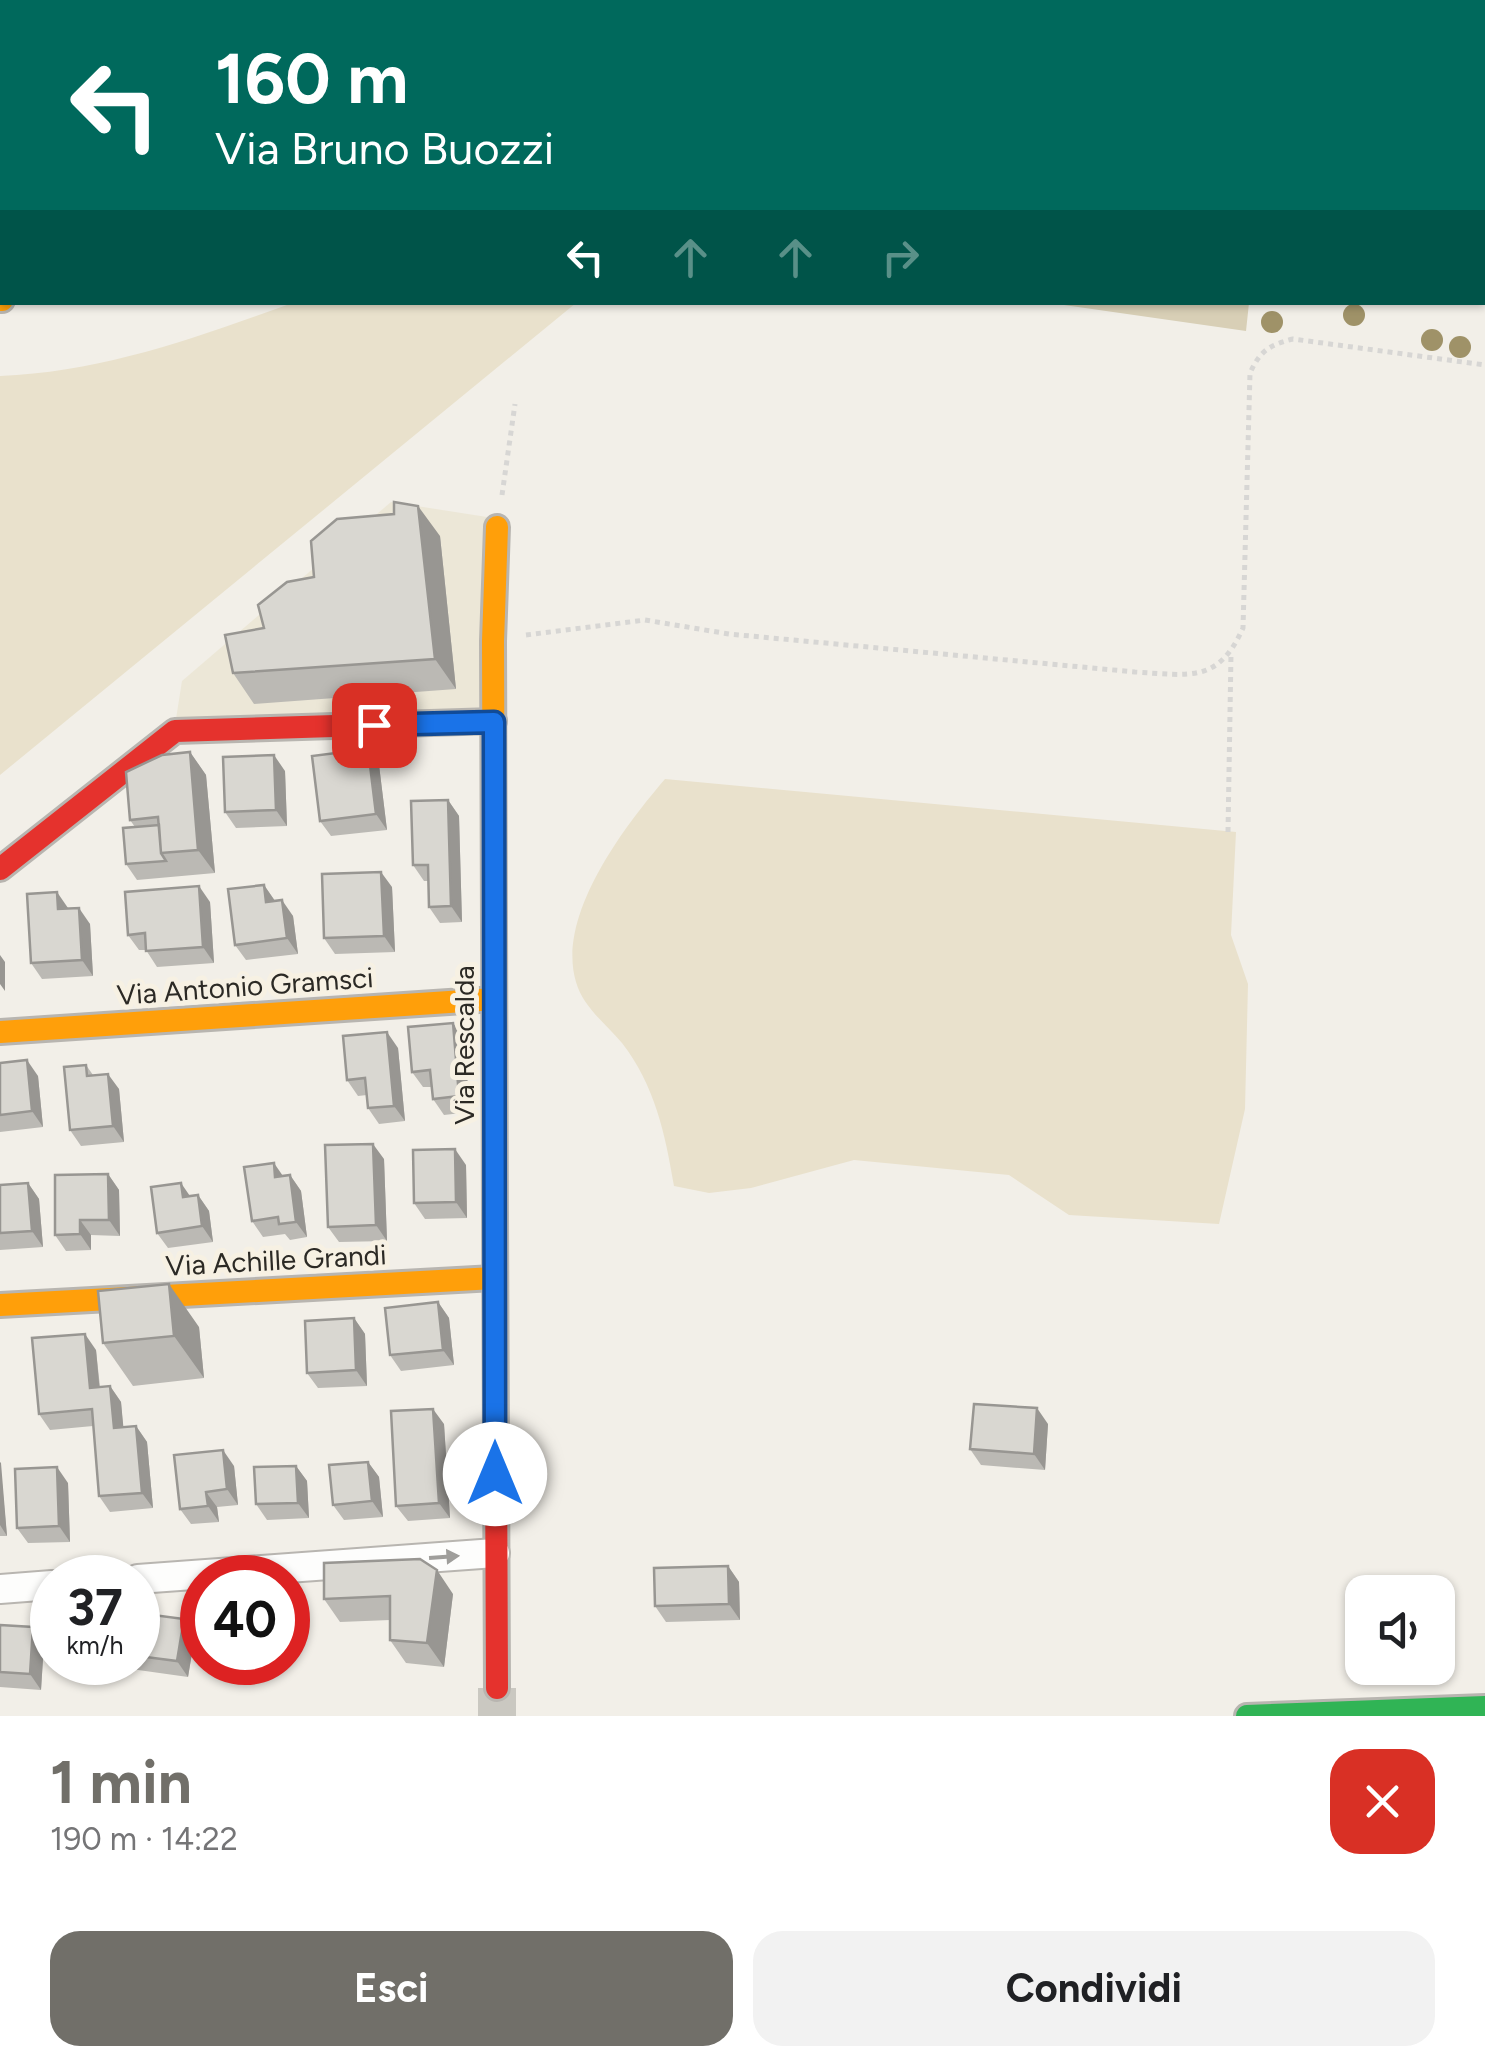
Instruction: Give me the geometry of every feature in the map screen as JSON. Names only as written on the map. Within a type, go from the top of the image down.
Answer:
[{"type":"main road","name":"Via Rescalda","points":[[497,527],[493,641],[498,1688]]},
{"type":"main road","points":[[0,869],[175,732],[494,722]]},
{"type":"main road","name":"Via Antonio Gramsci","points":[[0,1032],[494,999]]},
{"type":"main road","name":"Via Achille Grandi","points":[[0,1305],[494,1278]]},
{"type":"main road","points":[[1247,1716],[1485,1707]]},
{"type":"street","points":[[160,1577],[495,1553]]},
{"type":"street","points":[[0,1589],[30,1587]]},
{"type":"path","points":[[1228,832],[1231,654],[1242,628],[1250,373],[1258,354],[1273,344],[1293,340],[1485,365]]},
{"type":"path","points":[[497,527],[516,404]]},
{"type":"path","points":[[493,641],[588,624],[645,620],[812,643],[1172,674],[1213,670],[1231,654]]},
{"type":"shaded area","points":[[286,305],[574,305],[0,775],[0,376],[76,368],[186,340]]},
{"type":"shaded area","points":[[1064,305],[1249,305],[1246,331]]},
{"type":"shaded area","points":[[391,502],[487,517],[479,711],[175,725],[182,681]]},
{"type":"shaded area","points":[[665,779],[1236,832],[1231,935],[1248,984],[1245,1109],[1219,1224],[1069,1215],[1009,1175],[854,1160],[751,1188],[709,1193],[674,1186],[651,1093],[622,1043],[584,999],[576,982],[572,956],[576,929],[598,874],[631,822]]},
{"type":"building","points":[[394,502],[418,506],[435,659],[233,673],[225,635],[264,628],[258,605],[287,582],[314,577],[311,541],[337,519],[394,514]]},
{"type":"building","points":[[368,749],[376,814],[320,821],[312,756]]},
{"type":"building","points":[[190,752],[198,850],[161,853],[158,817],[130,820],[126,772],[162,755]]},
{"type":"building","points":[[274,755],[276,810],[225,812],[223,757]]},
{"type":"building","points":[[448,800],[451,906],[429,907],[428,865],[413,865],[411,801]]},
{"type":"building","points":[[159,825],[161,853],[166,861],[126,864],[123,828]]},
{"type":"building","points":[[381,872],[384,936],[324,938],[322,874]]},
{"type":"building","points":[[264,885],[266,902],[282,900],[287,938],[235,945],[228,889]]},
{"type":"building","points":[[199,886],[203,947],[146,951],[145,933],[128,935],[125,892]]},
{"type":"building","points":[[57,892],[58,909],[79,908],[82,960],[31,963],[27,894]]},
{"type":"building","points":[[453,1023],[459,1096],[433,1099],[430,1070],[412,1072],[408,1027]]},
{"type":"building","points":[[387,1032],[394,1106],[368,1108],[365,1078],[347,1080],[343,1036]]},
{"type":"building","points":[[27,1060],[32,1111],[0,1115],[0,1063]]},
{"type":"building","points":[[86,1065],[87,1076],[108,1074],[113,1126],[70,1130],[64,1067]]},
{"type":"building","points":[[373,1144],[376,1225],[328,1227],[325,1145]]},
{"type":"building","points":[[455,1149],[456,1202],[414,1203],[413,1150]]},
{"type":"building","points":[[274,1163],[275,1177],[290,1175],[296,1222],[279,1224],[278,1217],[252,1221],[244,1167]]},
{"type":"building","points":[[108,1174],[109,1220],[80,1220],[80,1234],[55,1235],[55,1175]]},
{"type":"building","points":[[28,1183],[32,1231],[0,1233],[0,1185]]},
{"type":"building","points":[[181,1183],[183,1197],[198,1195],[202,1226],[157,1233],[151,1187]]},
{"type":"building","points":[[169,1284],[174,1336],[103,1343],[98,1291]]},
{"type":"building","points":[[438,1302],[443,1350],[390,1355],[385,1308]]},
{"type":"building","points":[[354,1318],[356,1370],[307,1373],[305,1321]]},
{"type":"building","points":[[85,1334],[90,1388],[110,1386],[114,1428],[136,1426],[142,1493],[99,1496],[92,1409],[39,1414],[32,1338]]},
{"type":"building","points":[[974,1404],[1037,1408],[1034,1454],[970,1449]]},
{"type":"building","points":[[433,1409],[439,1503],[396,1506],[391,1411]]},
{"type":"building","points":[[223,1450],[227,1489],[206,1492],[208,1506],[180,1509],[174,1455]]},
{"type":"building","points":[[368,1462],[372,1501],[333,1505],[329,1465]]},
{"type":"building","points":[[296,1466],[298,1503],[256,1504],[254,1467]]},
{"type":"building","points":[[57,1467],[59,1526],[17,1528],[15,1469]]},
{"type":"building","points":[[420,1559],[437,1570],[427,1643],[390,1640],[390,1596],[324,1599],[324,1563]]},
{"type":"building","points":[[728,1566],[729,1604],[655,1606],[654,1568]]},
{"type":"building","points":[[160,1616],[180,1618],[177,1661],[160,1659]]},
{"type":"building","points":[[0,1625],[30,1627],[30,1674],[0,1672]]},
{"type":"tunnel","points":[[497,1688],[497,1716]]},
{"type":"traffic: fast","points":[[1247,1716],[1485,1707]]},
{"type":"traffic: slow","points":[[495,1216],[493,641],[497,527]]},
{"type":"traffic: slow","points":[[0,1032],[494,999]]},
{"type":"traffic: slow","points":[[0,1305],[494,1278]]},
{"type":"traffic: jam","points":[[0,869],[175,731],[494,721]]},
{"type":"traffic: jam","points":[[495,1216],[497,1688]]},
{"type":"route","points":[[374,725],[494,722],[495,1474]]}]
